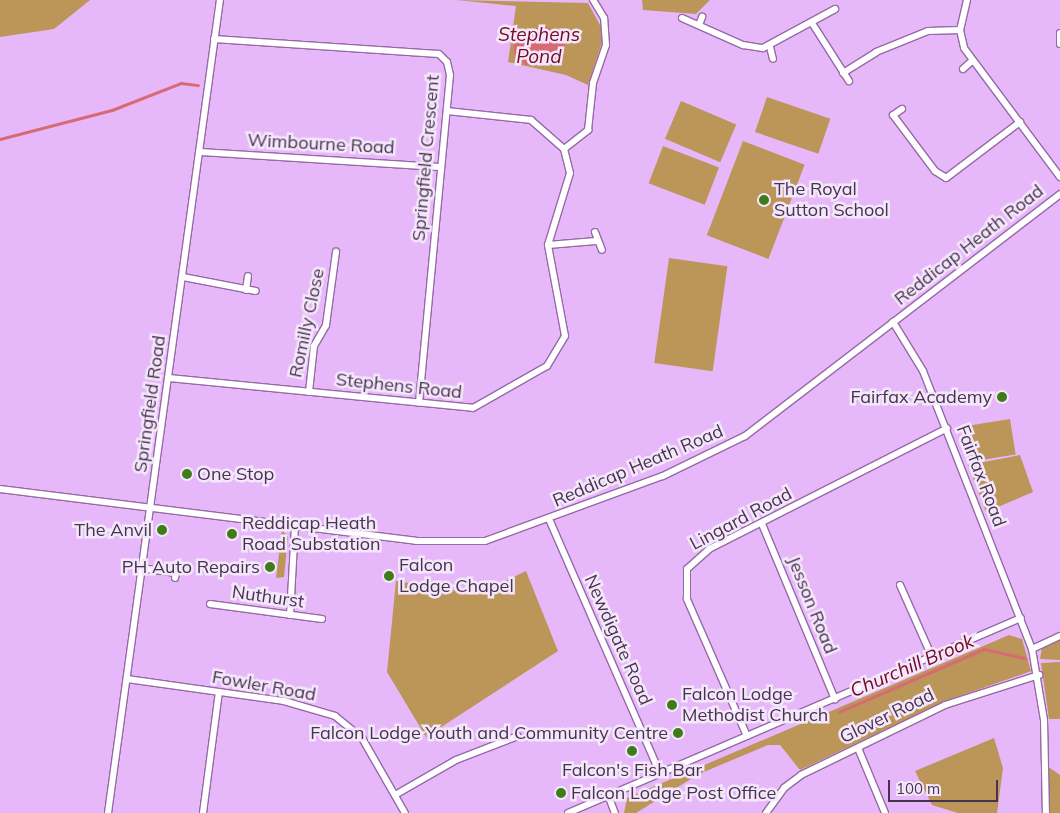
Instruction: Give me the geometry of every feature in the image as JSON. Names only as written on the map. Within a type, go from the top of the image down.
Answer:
[{"type":"street","name":"Springfield Road","points":[[108,813],[140,568],[169,378],[220,0]]},
{"type":"street","points":[[967,0],[960,30],[972,61],[1060,177]]},
{"type":"street","points":[[564,149],[588,130],[592,83],[606,44],[606,23],[597,1]]},
{"type":"street","points":[[682,18],[743,45],[770,47],[835,9]]},
{"type":"street","points":[[699,25],[702,17]]},
{"type":"street","points":[[812,23],[848,81]]},
{"type":"street","points":[[843,73],[876,52],[928,31],[960,30]]},
{"type":"street","points":[[1060,33],[1060,44]]},
{"type":"street","name":"Springfield Crescent","points":[[214,39],[440,54],[450,66],[419,403]]},
{"type":"street","points":[[770,47],[773,59]]},
{"type":"street","points":[[963,69],[972,61]]},
{"type":"street","points":[[902,108],[894,115],[936,171],[946,178],[1020,122]]},
{"type":"street","points":[[446,111],[531,120],[564,149],[570,173],[548,245],[596,241]]},
{"type":"street","name":"Wimbourne Road","points":[[200,152],[440,166]]},
{"type":"street","name":"Reddicap Heath Road","points":[[0,489],[454,544],[485,540],[549,519],[663,476],[745,436],[1060,194]]},
{"type":"street","points":[[595,232],[596,241],[602,250]]},
{"type":"street","name":"Stephens Road","points":[[169,378],[465,408],[484,404],[536,373],[556,356],[565,336],[564,313],[548,245]]},
{"type":"street","name":"Romilly Close","points":[[308,392],[314,346],[326,325],[339,261],[336,252]]},
{"type":"street","points":[[246,290],[248,276]]},
{"type":"street","points":[[183,278],[256,291]]},
{"type":"street","name":"Fairfax Road","points":[[894,322],[915,354],[947,428],[1032,649],[1039,675],[1047,766],[1046,813]]},
{"type":"street","name":"Lingard Road","points":[[747,736],[687,599],[684,581],[687,569],[700,555],[947,428]]},
{"type":"street","name":"Newdigate Road","points":[[549,519],[660,773]]},
{"type":"street","name":"Jesson Road","points":[[762,524],[835,699]]},
{"type":"street","points":[[290,615],[295,525]]},
{"type":"street","points":[[140,568],[176,573],[175,578]]},
{"type":"street","points":[[900,585],[932,656]]},
{"type":"street","name":"Nuthurst","points":[[210,604],[322,619]]},
{"type":"street","points":[[568,813],[1021,618]]},
{"type":"street","points":[[1032,649],[1060,636]]},
{"type":"street","name":"Glover Road","points":[[766,813],[795,780],[858,748],[944,705],[1039,675]]},
{"type":"street","name":"Fowler Road","points":[[127,679],[284,702],[335,716],[362,738],[406,813]]},
{"type":"street","points":[[203,813],[219,692]]},
{"type":"street","points":[[395,795],[456,760],[518,736]]},
{"type":"street","points":[[858,748],[885,813]]},
{"type":"street","points":[[608,795],[615,813]]},
{"type":"street","points":[[585,806],[588,813]]},
{"type":"shaded area","points":[[0,0],[90,0],[54,29],[0,37]]},
{"type":"shaded area","points":[[456,0],[588,3],[601,27],[602,42],[588,85],[566,75],[508,62],[516,6]]},
{"type":"shaded area","points":[[642,0],[710,0],[696,14],[643,10]]},
{"type":"shaded area","points":[[767,97],[830,119],[818,154],[755,132]]},
{"type":"shaded area","points":[[681,101],[736,124],[720,162],[665,139]]},
{"type":"shaded area","points":[[743,141],[805,165],[768,259],[707,235]]},
{"type":"shaded area","points":[[663,146],[719,168],[705,205],[649,183]]},
{"type":"shaded area","points":[[669,258],[727,266],[713,371],[654,363]]},
{"type":"shaded area","points":[[1010,419],[1016,455],[972,461],[967,426]]},
{"type":"shaded area","points":[[1020,455],[1033,492],[986,512],[968,465]]},
{"type":"shaded area","points":[[282,530],[288,537],[284,577],[276,578]]},
{"type":"shaded area","points":[[526,571],[558,651],[426,737],[387,672],[396,581],[477,594]]},
{"type":"shaded area","points":[[1009,635],[1022,639],[1031,671],[945,701],[800,770],[780,745],[768,745],[699,774],[636,813],[624,813],[627,798]]},
{"type":"shaded area","points":[[1060,640],[1060,660],[1040,659],[1042,648]]},
{"type":"shaded area","points":[[1060,662],[1060,719],[1049,719],[1041,663]]},
{"type":"shaded area","points":[[994,738],[1003,768],[997,813],[958,813],[932,805],[915,771]]},
{"type":"shaded area","points":[[1047,766],[1060,775],[1060,813],[1046,813]]},
{"type":"water","name":"Stephens Pond","points":[[544,26],[559,33],[565,44],[563,58],[554,65],[526,65],[514,54],[514,35]]},
{"type":"waterway","points":[[0,139],[112,110],[181,83],[198,85]]},
{"type":"waterway","name":"Churchill Brook","points":[[839,712],[984,649],[1025,658]]},
{"type":"place","name":"The Royal Sutton School","points":[[764,200]]},
{"type":"place","name":"Fairfax Academy","points":[[1002,397]]},
{"type":"place","name":"One Stop","points":[[187,474]]},
{"type":"place","name":"The Anvil","points":[[162,530]]},
{"type":"place","name":"Reddicap Heath Road Substation","points":[[232,534]]},
{"type":"place","name":"PH Auto Repairs","points":[[270,567]]},
{"type":"place","name":"Falcon Lodge Chapel","points":[[389,576]]},
{"type":"place","name":"Falcon Lodge Methodist Church","points":[[672,705]]},
{"type":"place","name":"Falcon Lodge Youth and Community Centre","points":[[678,733]]},
{"type":"place","name":"Falcon's Fish Bar","points":[[632,751]]},
{"type":"place","name":"Falcon Lodge Post Office","points":[[561,793]]}]
